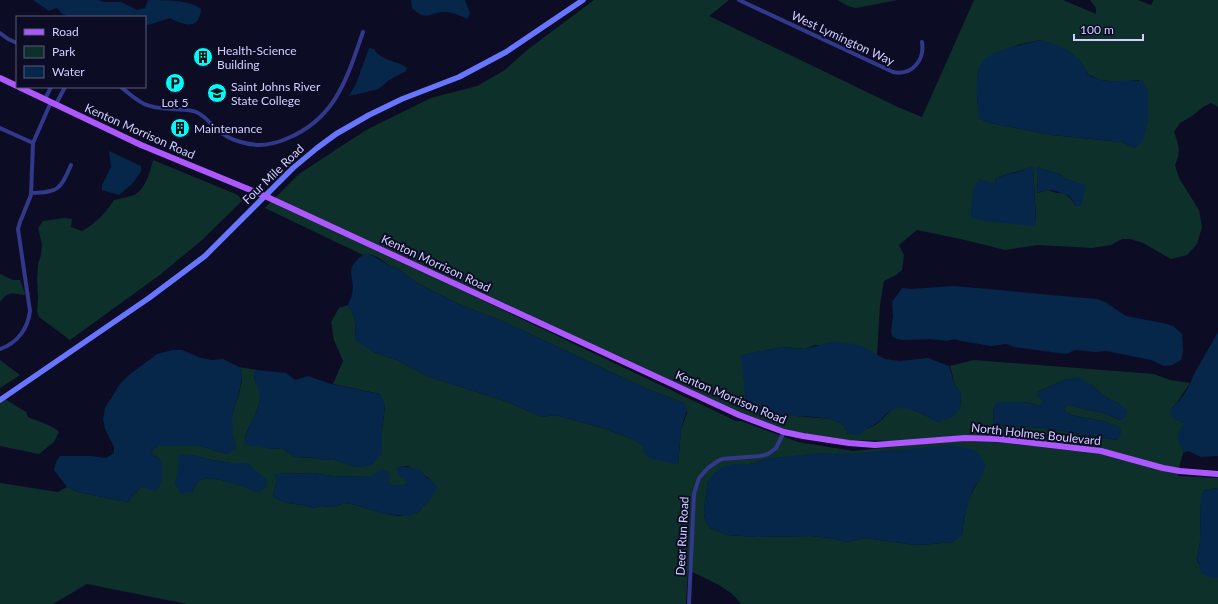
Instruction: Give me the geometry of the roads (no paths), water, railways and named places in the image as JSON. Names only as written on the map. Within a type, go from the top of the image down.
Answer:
[{"type":"main road","name":"Four Mile Road","points":[[0,400],[149,298],[200,260],[296,166],[336,134],[375,112],[402,99],[459,77],[506,52],[583,0]]},
{"type":"main road","name":"Kenton Morrison Road","points":[[0,78],[16,86]]},
{"type":"main road","name":"Kenton Morrison Road","points":[[20,88],[141,145],[265,196],[739,415],[784,432],[849,443]]},
{"type":"main road","name":"North Holmes Boulevard","points":[[849,443],[875,445],[965,438],[998,439],[1093,450],[1115,454],[1163,468],[1218,474]]},
{"type":"street","name":"West Lymington Way","points":[[739,0],[893,72],[908,72],[916,66],[922,54],[922,42]]},
{"type":"street","points":[[122,88],[138,102],[148,106],[164,109],[190,110],[199,113],[224,134],[241,142],[258,145],[279,142],[305,130],[334,102],[347,78],[363,32]]},
{"type":"street","points":[[0,33],[8,40],[16,43]]},
{"type":"street","points":[[51,88],[51,102]]},
{"type":"street","points":[[0,349],[20,336],[26,328],[29,320],[30,311],[18,229],[31,193],[33,143],[51,102],[64,88]]},
{"type":"street","points":[[0,128],[33,143]]},
{"type":"street","points":[[31,193],[50,192],[56,190],[64,181],[71,165]]},
{"type":"street","name":"Deer Run Road","points":[[689,604],[694,494],[699,478],[708,468],[722,459],[768,454],[776,448],[784,432]]},
{"type":"water","points":[[33,0],[98,0],[104,2],[121,2],[137,10],[145,8],[148,0],[169,0],[184,2],[197,6],[201,9],[200,16],[194,23],[181,23],[170,18],[146,26],[146,16],[67,16],[62,14],[57,8],[49,11]]},
{"type":"water","points":[[411,0],[465,0],[470,13],[467,19],[449,12],[441,12],[426,16],[412,8]]},
{"type":"water","points":[[1041,40],[1062,47],[1070,52],[1080,62],[1088,74],[1096,79],[1144,82],[1148,92],[1148,121],[1143,141],[1135,148],[1122,142],[1052,135],[990,123],[980,119],[977,98],[977,81],[980,66],[983,61],[987,57],[1001,51]]},
{"type":"water","points":[[369,48],[374,49],[384,58],[403,65],[407,68],[406,71],[389,80],[379,89],[349,96],[356,84]]},
{"type":"water","points":[[109,151],[141,166],[141,172],[132,184],[119,195],[102,190],[102,185],[111,167]]},
{"type":"water","points":[[1029,166],[1033,167],[1036,224],[1032,226],[979,220],[971,217],[974,187],[979,180],[996,184],[995,178],[1024,170]]},
{"type":"water","points":[[1039,166],[1042,169],[1060,174],[1065,179],[1086,185],[1081,206],[1078,207],[1071,198],[1057,191],[1048,190],[1037,193],[1038,174],[1036,172],[1037,167]]},
{"type":"water","points":[[369,254],[399,269],[417,283],[463,306],[502,321],[647,389],[684,403],[687,409],[681,430],[678,465],[650,458],[644,453],[643,446],[632,439],[603,428],[555,415],[542,417],[505,401],[427,376],[397,360],[374,352],[362,345],[355,339],[355,321],[348,306],[353,290],[351,272],[352,266],[361,257]]},
{"type":"water","points":[[953,286],[1097,299],[1105,302],[1126,316],[1173,326],[1182,334],[1183,352],[1181,360],[1172,365],[1164,366],[1151,360],[1106,351],[1096,352],[1075,350],[1066,354],[1014,347],[1006,344],[991,346],[955,339],[946,341],[931,339],[903,340],[892,336],[892,302],[902,288],[911,289]]},
{"type":"water","points":[[1218,332],[1218,456],[1201,457],[1188,451],[1183,453],[1184,450],[1179,444],[1178,436],[1179,431],[1185,423],[1175,420],[1170,414],[1172,409],[1186,391]]},
{"type":"water","points":[[834,341],[860,345],[885,359],[899,361],[928,358],[949,366],[955,385],[961,393],[960,409],[953,417],[939,422],[908,408],[895,409],[887,413],[877,423],[865,430],[861,435],[848,434],[844,425],[831,419],[775,414],[755,409],[746,403],[741,355],[783,347],[805,349]]},
{"type":"water","points":[[173,350],[182,350],[201,358],[212,360],[223,359],[239,367],[242,373],[240,389],[232,416],[233,436],[236,448],[227,454],[200,446],[158,446],[154,448],[151,453],[160,459],[162,468],[162,479],[157,491],[141,487],[127,502],[78,492],[67,487],[54,470],[56,462],[60,456],[91,456],[106,458],[114,453],[114,447],[105,429],[103,419],[105,408],[120,384],[129,375],[157,354]]},
{"type":"water","points":[[257,370],[286,373],[295,380],[308,376],[331,384],[380,394],[385,405],[382,431],[382,453],[372,465],[361,467],[352,466],[333,459],[325,460],[295,457],[282,448],[271,449],[248,445],[245,442],[249,426],[257,412],[260,401],[260,394],[254,374]]},
{"type":"water","points":[[1079,377],[1092,385],[1105,397],[1120,404],[1127,411],[1126,417],[1121,420],[1104,413],[1067,404],[1064,411],[1071,415],[1103,421],[1121,428],[1121,435],[1117,440],[1045,428],[993,425],[994,406],[998,402],[1025,402],[1040,406],[1044,401],[1037,395],[1037,392],[1067,379]]},
{"type":"water","points":[[950,445],[967,448],[976,452],[980,455],[986,466],[981,478],[973,489],[964,517],[962,536],[952,542],[915,545],[866,538],[846,542],[830,538],[811,536],[758,537],[727,535],[710,528],[706,522],[704,514],[708,481],[719,468],[734,464],[750,464],[766,459],[790,456],[823,453],[861,453]]},
{"type":"water","points":[[180,454],[193,455],[231,463],[246,463],[267,480],[266,486],[259,493],[230,482],[207,479],[198,482],[192,492],[181,494],[175,484]]},
{"type":"water","points":[[402,466],[420,469],[438,487],[432,497],[417,513],[410,516],[385,514],[345,503],[334,507],[321,506],[313,508],[287,503],[273,497],[277,479],[274,474],[314,473],[332,476],[370,477],[382,469],[389,472],[390,477],[388,482],[391,485],[405,485],[408,481],[399,476],[397,469]]},
{"type":"water","points":[[1218,488],[1218,578],[1212,578],[1201,573],[1199,562],[1197,561],[1200,542],[1201,499],[1204,490]]},
{"type":"place","name":"Health-Science Building","points":[[203,57]]},
{"type":"place","name":"Lot 5","points":[[175,83]]},
{"type":"place","name":"Saint Johns River State College","points":[[217,93]]},
{"type":"place","name":"Maintenance","points":[[180,128]]}]
